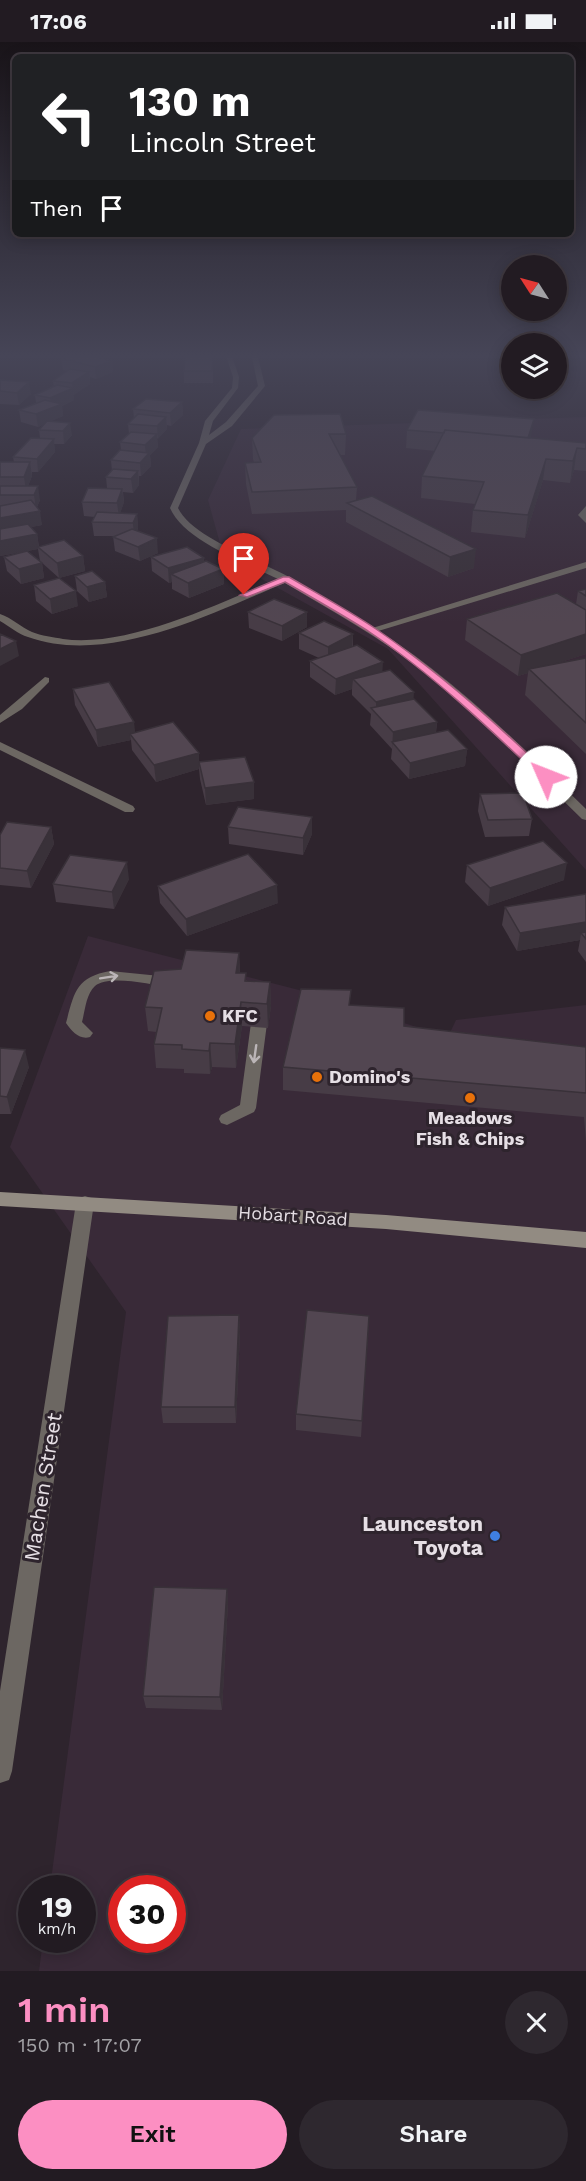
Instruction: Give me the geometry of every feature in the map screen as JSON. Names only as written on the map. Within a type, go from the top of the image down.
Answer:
[{"type":"main road","name":"Hobart Road","points":[[0,1199],[386,1222],[586,1240]]},
{"type":"street","points":[[203,443],[174,508],[178,517],[199,535],[286,579],[371,630],[426,669],[485,718],[586,816]]},
{"type":"street","points":[[586,509],[582,515],[586,520]]},
{"type":"street","points":[[371,630],[586,565]]},
{"type":"street","points":[[0,617],[25,632],[53,640],[104,641],[133,637],[160,628],[286,579]]},
{"type":"street","points":[[0,720],[18,707],[45,680]]},
{"type":"street","points":[[0,745],[129,809]]},
{"type":"street","points":[[85,1033],[74,1023],[84,988],[94,980],[114,975],[147,981],[182,983]]},
{"type":"street","points":[[227,1119],[248,1108],[262,1003],[261,993]]},
{"type":"street","name":"Machen Street","points":[[0,1771],[85,1203]]},
{"type":"shaded area","points":[[234,443],[586,443],[586,870],[388,649],[224,558],[208,500]]},
{"type":"shaded area","points":[[88,936],[303,991],[448,1037],[456,1020],[586,1005],[586,1971],[39,1971],[41,1953],[96,1953],[96,1875],[52,1875],[126,1312],[10,1147]]},
{"type":"building","points":[[26,443],[51,443],[37,459],[13,457]]},
{"type":"building","points":[[254,443],[334,443],[357,487],[252,492],[245,463],[261,462]]},
{"type":"building","points":[[438,443],[586,443],[586,449],[577,448],[573,461],[546,459],[528,515],[473,510],[484,482],[422,476]]},
{"type":"building","points":[[120,450],[149,453],[140,463],[111,460]]},
{"type":"building","points":[[0,462],[30,462],[24,477],[0,477]]},
{"type":"building","points":[[113,469],[138,471],[131,479],[106,477]]},
{"type":"building","points":[[0,486],[38,486],[34,495],[0,495]]},
{"type":"building","points":[[88,488],[122,489],[117,503],[82,502]]},
{"type":"building","points":[[372,496],[476,549],[450,557],[347,503]]},
{"type":"building","points":[[31,500],[40,511],[0,518],[0,506]]},
{"type":"building","points":[[97,512],[137,514],[133,523],[92,522]]},
{"type":"building","points":[[28,524],[37,534],[0,541],[0,529]]},
{"type":"building","points":[[132,529],[157,538],[138,547],[113,537]]},
{"type":"building","points":[[64,540],[83,556],[57,563],[38,547]]},
{"type":"building","points":[[187,547],[204,558],[168,568],[151,557]]},
{"type":"building","points":[[27,551],[42,563],[19,569],[4,557]]},
{"type":"building","points":[[206,561],[223,569],[188,583],[171,574]]},
{"type":"building","points":[[92,571],[105,582],[87,587],[75,576]]},
{"type":"building","points":[[59,578],[76,591],[50,599],[34,585]]},
{"type":"building","points":[[586,589],[586,596],[578,591]]},
{"type":"building","points":[[557,593],[586,610],[586,634],[521,655],[467,619]]},
{"type":"building","points":[[274,599],[307,612],[282,626],[248,612]]},
{"type":"building","points":[[324,621],[353,634],[328,647],[299,633]]},
{"type":"building","points":[[0,634],[16,641],[0,649]]},
{"type":"building","points":[[357,645],[383,662],[336,679],[310,661]]},
{"type":"building","points":[[586,658],[586,723],[529,669]]},
{"type":"building","points":[[390,670],[414,692],[376,702],[353,679]]},
{"type":"building","points":[[109,682],[134,722],[96,730],[73,689]]},
{"type":"building","points":[[414,699],[437,722],[393,732],[371,708]]},
{"type":"building","points":[[173,722],[199,753],[154,765],[130,734]]},
{"type":"building","points":[[448,730],[467,749],[410,763],[392,742]]},
{"type":"building","points":[[245,757],[254,782],[205,788],[199,762]]},
{"type":"building","points":[[523,793],[532,819],[488,820],[480,794]]},
{"type":"building","points":[[238,807],[312,817],[303,838],[228,827]]},
{"type":"building","points":[[7,822],[51,827],[27,871],[0,868],[0,835]]},
{"type":"building","points":[[543,841],[567,863],[490,888],[467,865]]},
{"type":"building","points":[[248,854],[277,885],[186,919],[158,886]]},
{"type":"building","points":[[70,855],[127,862],[112,892],[53,884]]},
{"type":"building","points":[[586,894],[586,922],[520,933],[505,907]]},
{"type":"building","name":"KFC","points":[[186,950],[239,953],[236,973],[246,973],[245,981],[270,982],[267,1004],[241,1002],[235,1044],[210,1043],[209,1051],[182,1049],[182,1045],[154,1044],[162,1008],[145,1007],[154,971],[181,969]]},
{"type":"building","points":[[301,989],[351,990],[349,1005],[404,1008],[404,1026],[586,1047],[586,1093],[283,1067]]},
{"type":"building","points":[[0,1048],[25,1050],[7,1097],[0,1096]]},
{"type":"building","points":[[307,1310],[369,1316],[362,1421],[296,1414]]},
{"type":"building","points":[[239,1315],[235,1407],[161,1407],[168,1316]]},
{"type":"building","points":[[154,1587],[227,1589],[220,1697],[143,1696]]},
{"type":"place","name":"KFC","points":[[210,1016]]},
{"type":"place","name":"Domino's","points":[[317,1077]]},
{"type":"place","name":"Meadows Fish & Chips","points":[[470,1098]]},
{"type":"place","name":"Launceston Toyota","points":[[495,1536]]},
{"type":"route","points":[[244,595],[286,579],[371,630],[426,669],[485,718],[546,777]]}]
